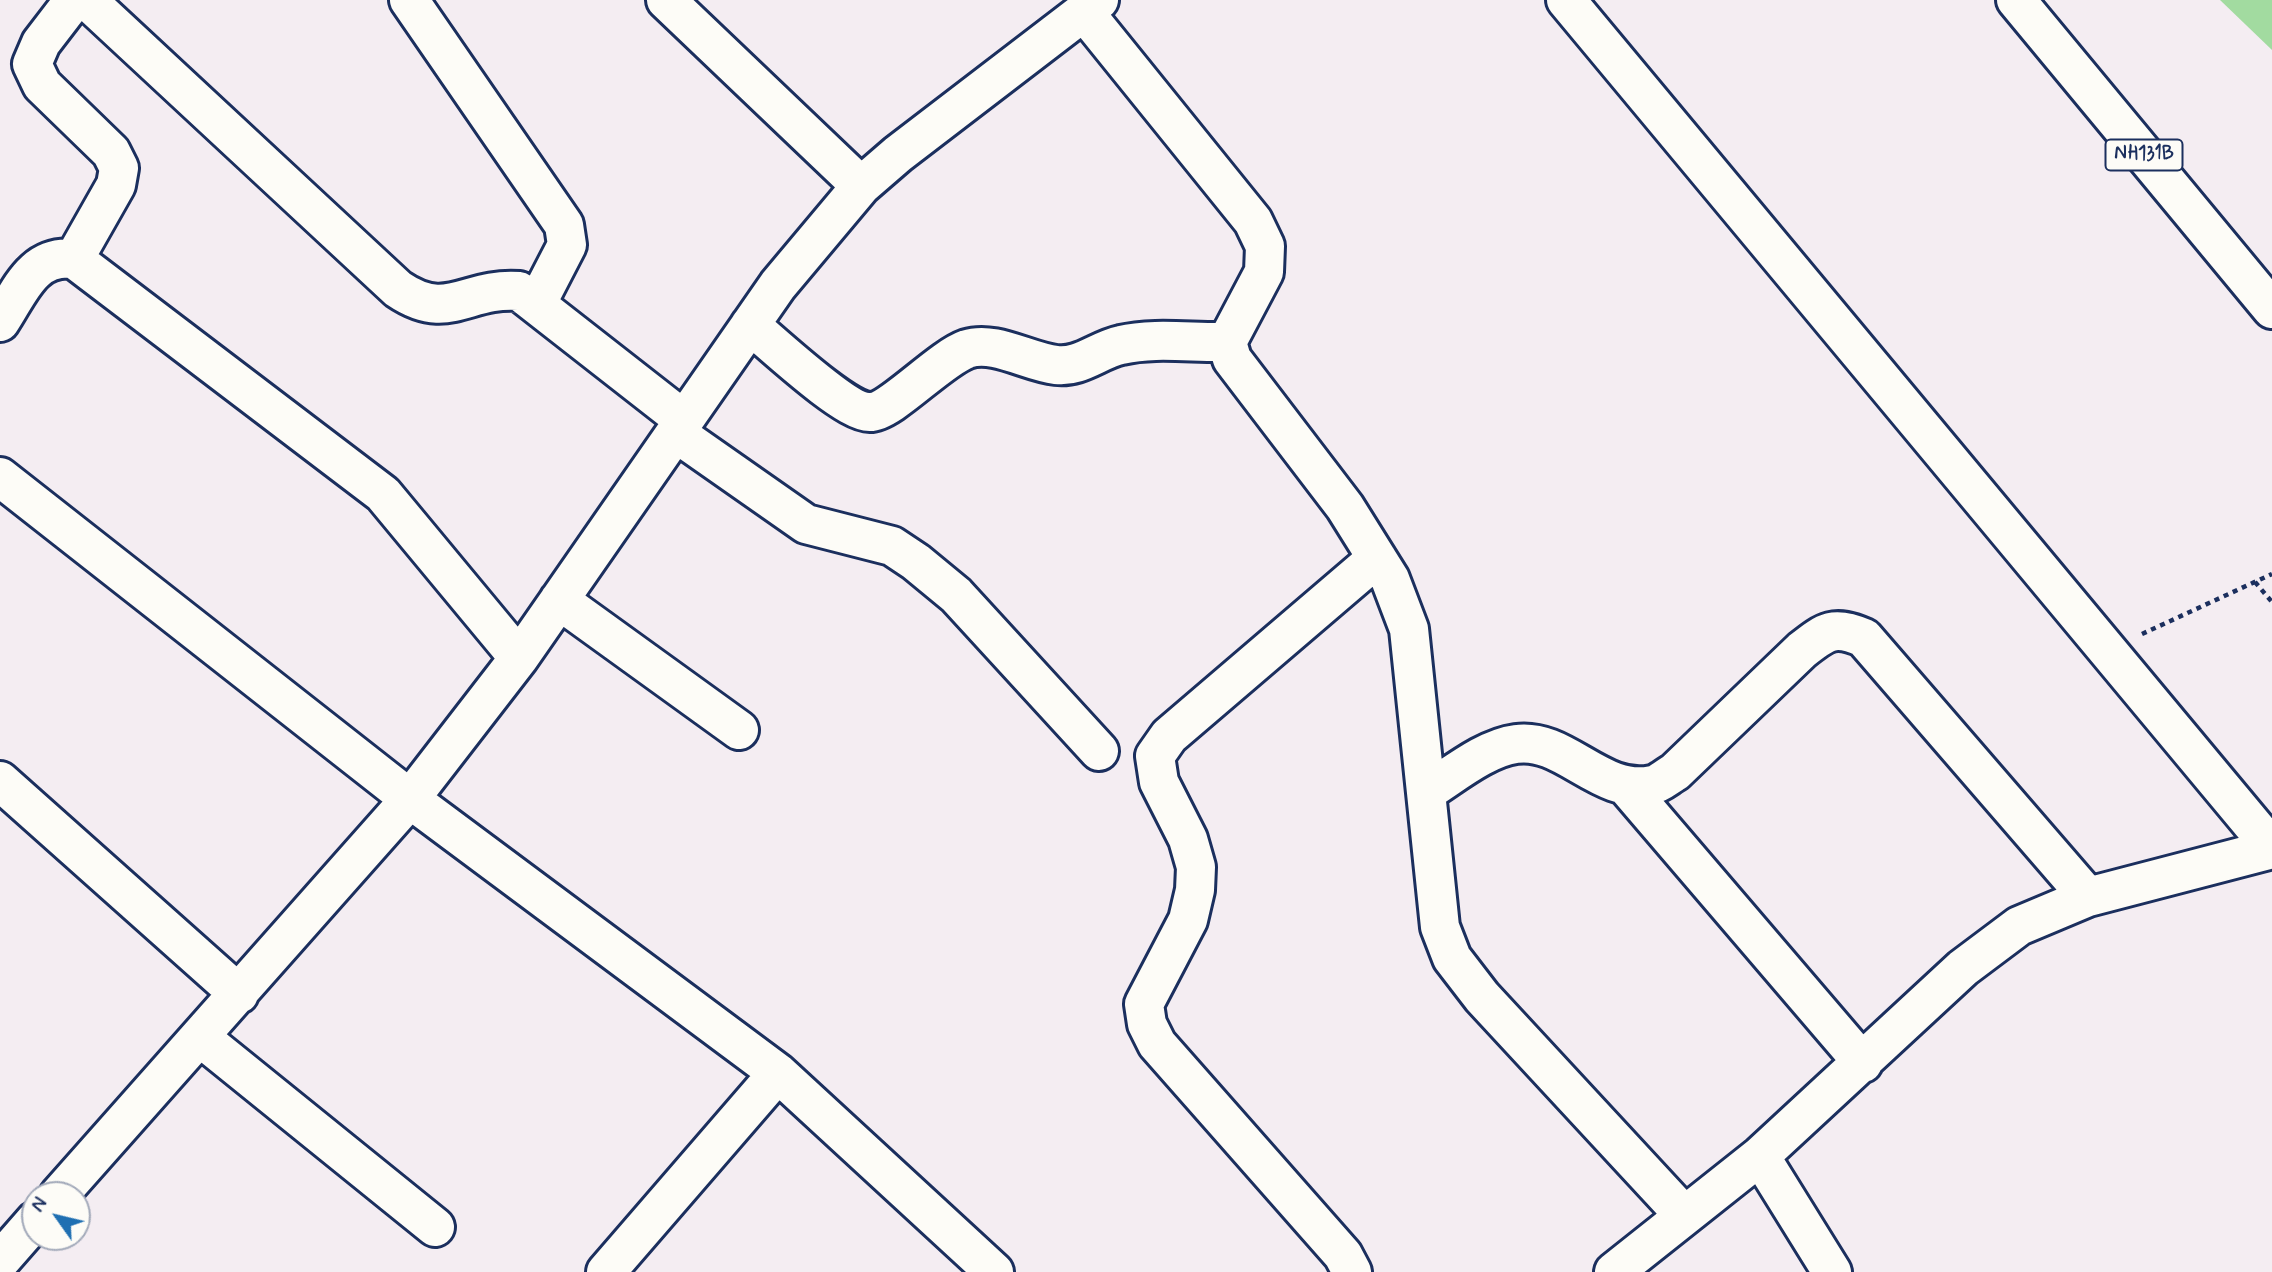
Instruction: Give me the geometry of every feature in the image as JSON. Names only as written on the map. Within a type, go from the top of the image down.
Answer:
[{"type":"main road","points":[[74,0],[41,43],[33,64],[42,86],[111,152],[119,168],[116,185],[74,259]]},
{"type":"main road","points":[[87,0],[398,289],[419,303],[439,306],[495,289],[519,291],[537,303],[680,427],[806,524],[892,546],[916,562],[956,595],[1099,751]]},
{"type":"main road","points":[[409,0],[564,225],[567,245],[537,303]]},
{"type":"main road","points":[[666,0],[861,186]]},
{"type":"main road","name":"NH131B","points":[[2016,0],[2272,309]]},
{"type":"main road","points":[[1567,1],[2272,848],[2088,897],[2019,926],[1963,968],[1760,1156],[1683,1214],[1614,1272]]},
{"type":"main road","points":[[71,1181],[410,799],[519,658],[778,285],[861,186],[898,154],[1092,6],[1254,221],[1265,246],[1264,272],[1227,342],[1232,359],[1345,507],[1390,579],[1409,629],[1440,927],[1452,958],[1482,996],[1683,1214]]},
{"type":"main road","points":[[0,322],[37,266],[55,257],[74,259],[383,494],[519,658]]},
{"type":"main road","points":[[750,325],[837,397],[855,409],[871,413],[891,403],[945,360],[970,348],[993,348],[1056,365],[1074,365],[1098,352],[1122,344],[1227,342]]},
{"type":"main road","points":[[0,477],[410,799],[778,1073],[995,1272]]},
{"type":"main road","points":[[1352,1272],[1343,1255],[1157,1044],[1147,1024],[1144,1004],[1188,920],[1195,890],[1196,867],[1188,839],[1159,782],[1155,756],[1169,736],[1377,558]]},
{"type":"main road","points":[[559,600],[739,730]]},
{"type":"main road","points":[[1426,792],[1489,754],[1515,744],[1542,744],[1596,774],[1626,786],[1654,785],[1675,772],[1802,650],[1822,634],[1843,629],[1864,638],[2088,897]]},
{"type":"main road","points":[[0,781],[239,994]]},
{"type":"main road","points":[[1626,786],[1863,1063]]},
{"type":"main road","points":[[200,1037],[435,1227]]},
{"type":"main road","points":[[606,1272],[778,1073]]},
{"type":"main road","points":[[1760,1156],[1832,1272]]},
{"type":"main road","points":[[0,1261],[21,1237]]},
{"type":"path","points":[[2108,650],[2272,574]]},
{"type":"path","points":[[2255,582],[2272,602]]},
{"type":"green space","points":[[2220,0],[2272,0],[2272,50]]}]
